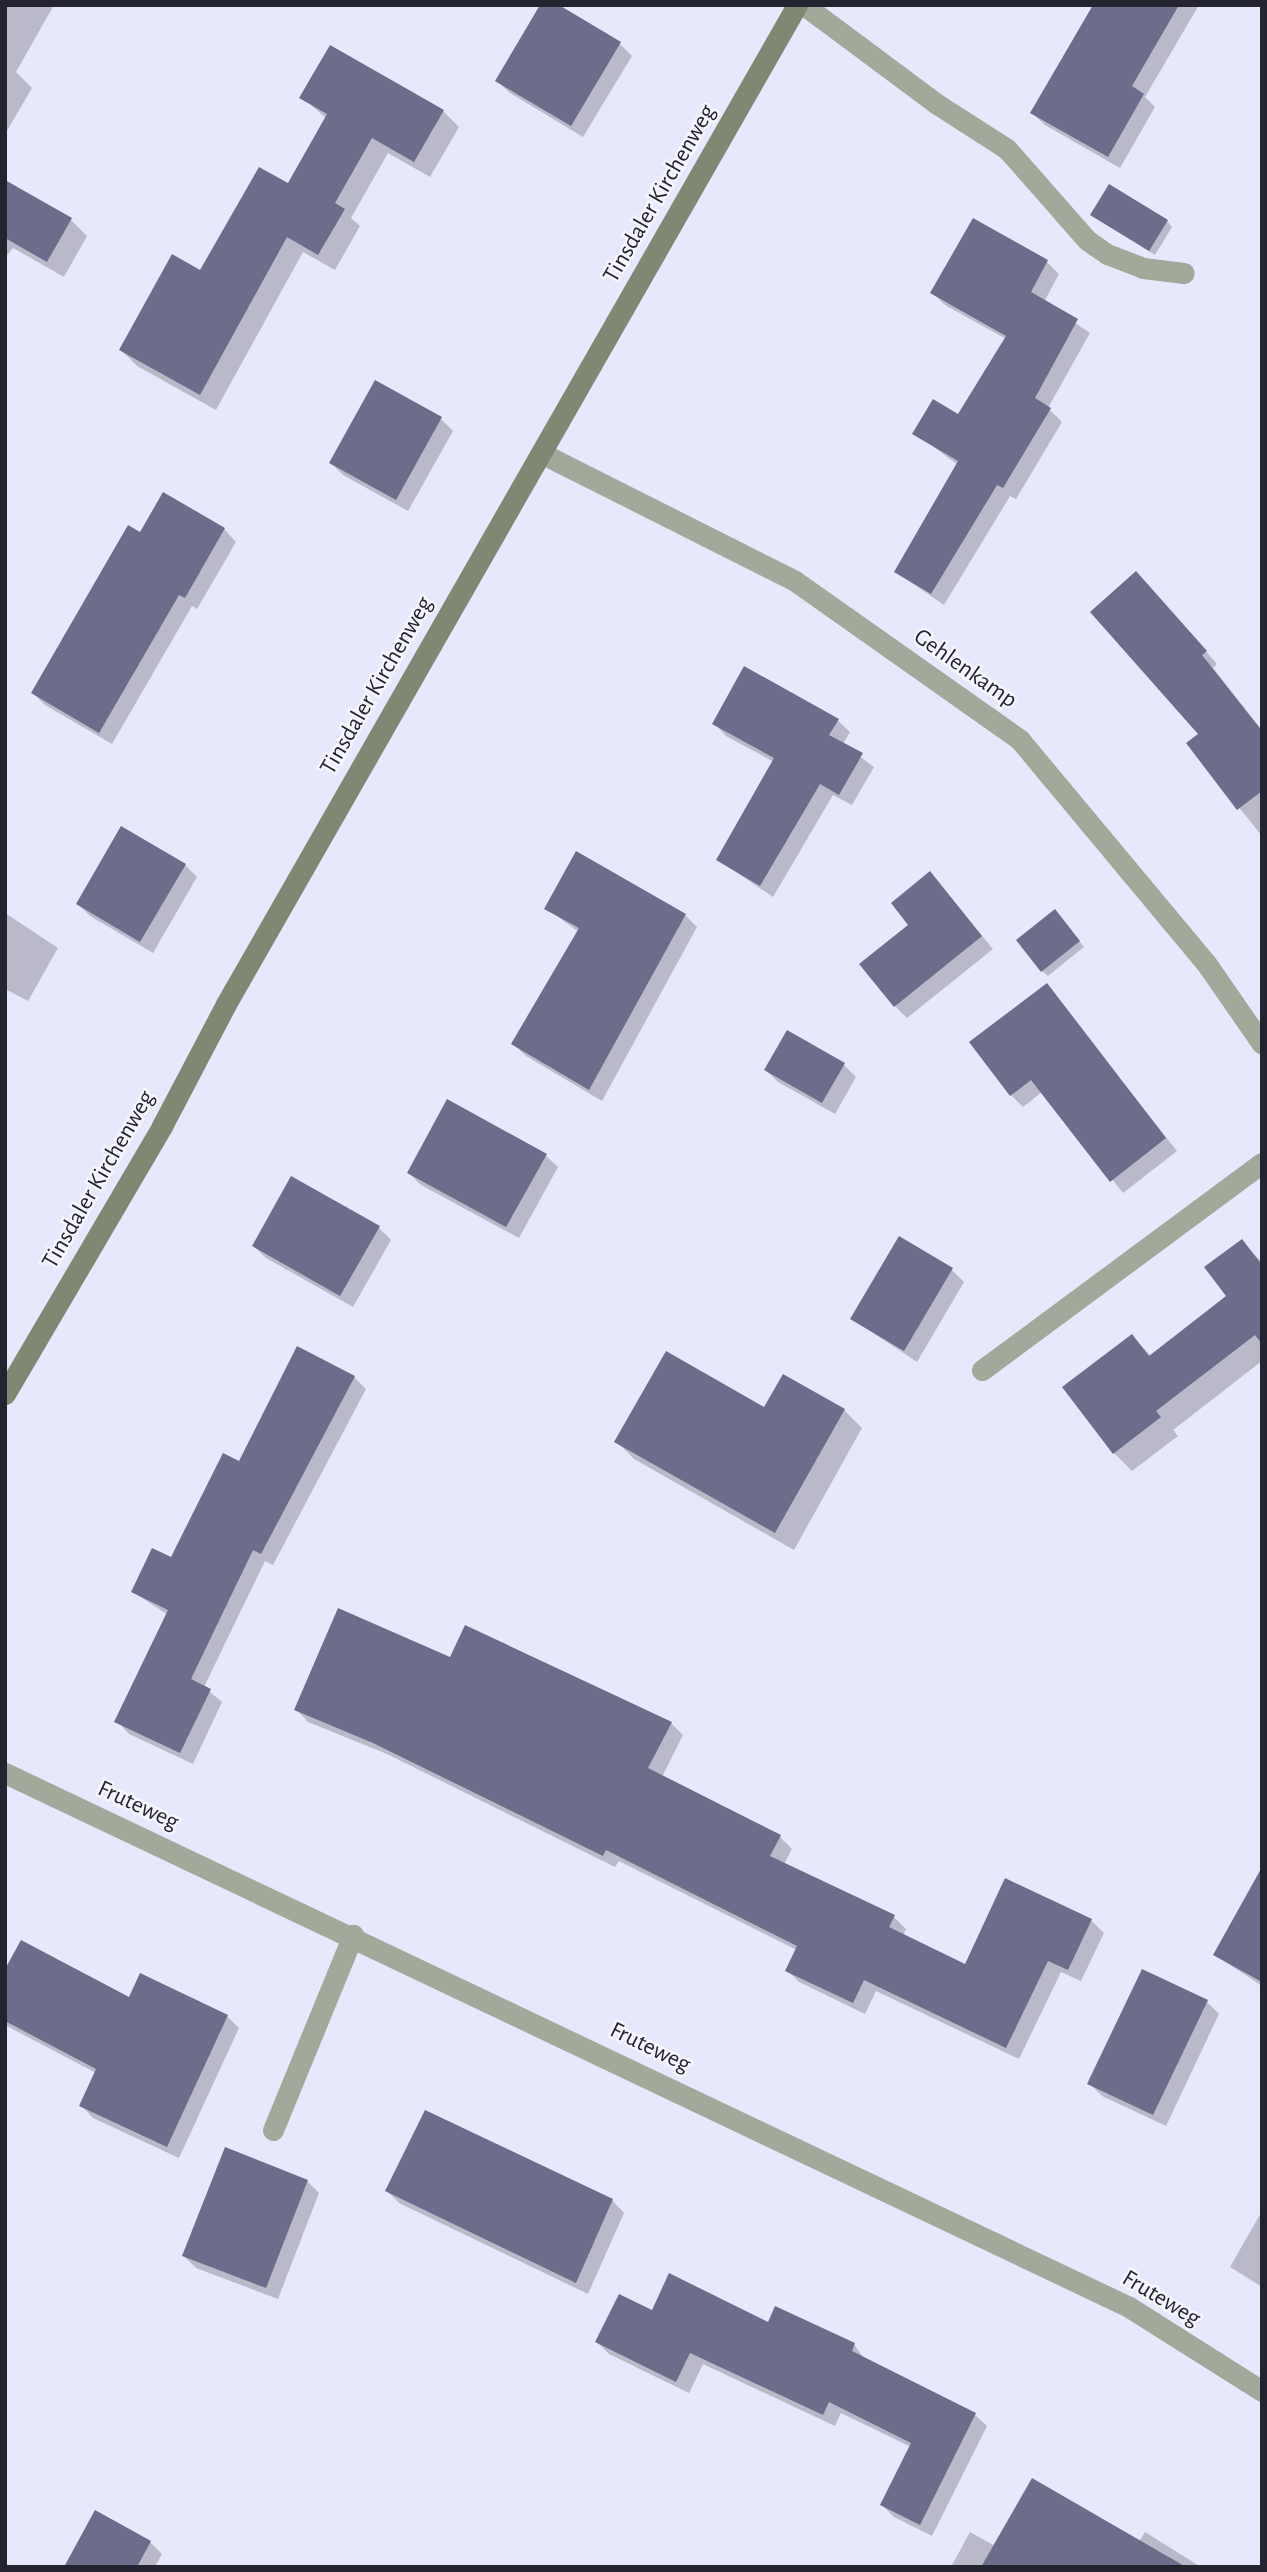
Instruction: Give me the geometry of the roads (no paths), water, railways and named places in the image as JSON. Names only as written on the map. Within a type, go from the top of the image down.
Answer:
[{"type":"street","name":"Tinsdaler Kirchenweg","points":[[5,1394],[162,1126],[226,1004],[797,5]]},
{"type":"street","points":[[804,5],[916,89],[1007,149],[1087,240],[1107,254],[1143,268],[1184,273]]},
{"type":"street","name":"Gehlenkamp","points":[[541,453],[795,581],[1020,740],[1206,963],[1262,1044]]},
{"type":"street","points":[[982,1370],[1262,1163]]},
{"type":"street","name":"Fruteweg","points":[[5,1773],[353,1935],[1129,2306],[1262,2391]]},
{"type":"street","points":[[273,2130],[353,1935]]}]
